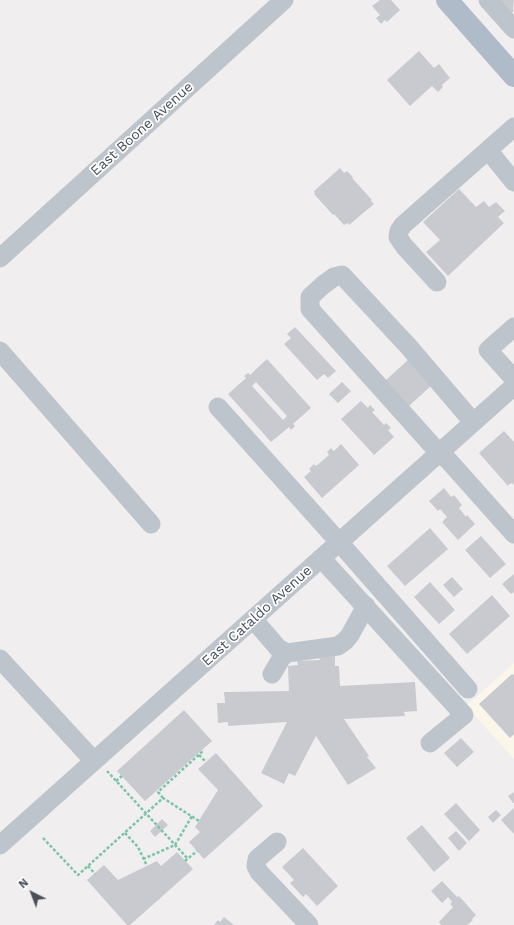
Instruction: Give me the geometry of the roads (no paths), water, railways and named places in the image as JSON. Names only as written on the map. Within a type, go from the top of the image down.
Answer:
[{"type":"main road","points":[[447,0],[514,76]]},
{"type":"street","name":"East Boone Avenue","points":[[0,258],[284,0]]},
{"type":"street","points":[[488,0],[514,29]]},
{"type":"street","points":[[437,282],[398,238],[399,231],[514,127]]},
{"type":"street","points":[[488,150],[514,182]]},
{"type":"street","points":[[473,422],[409,347],[342,275],[334,277],[310,297],[310,309],[514,534]]},
{"type":"street","points":[[514,327],[488,350],[514,379]]},
{"type":"street","points":[[0,351],[151,524]]},
{"type":"street","name":"East Cataldo Avenue","points":[[0,845],[99,765],[253,619],[514,386]]},
{"type":"street","points":[[218,407],[468,689]]},
{"type":"street","points":[[321,558],[464,715],[430,743]]},
{"type":"street","points":[[272,674],[282,656],[287,653],[338,646],[345,641],[350,635],[366,606]]},
{"type":"street","points":[[253,619],[278,648],[287,653]]},
{"type":"street","points":[[0,659],[99,765]]},
{"type":"street","points":[[277,842],[257,858],[256,866],[259,872],[309,925]]}]
